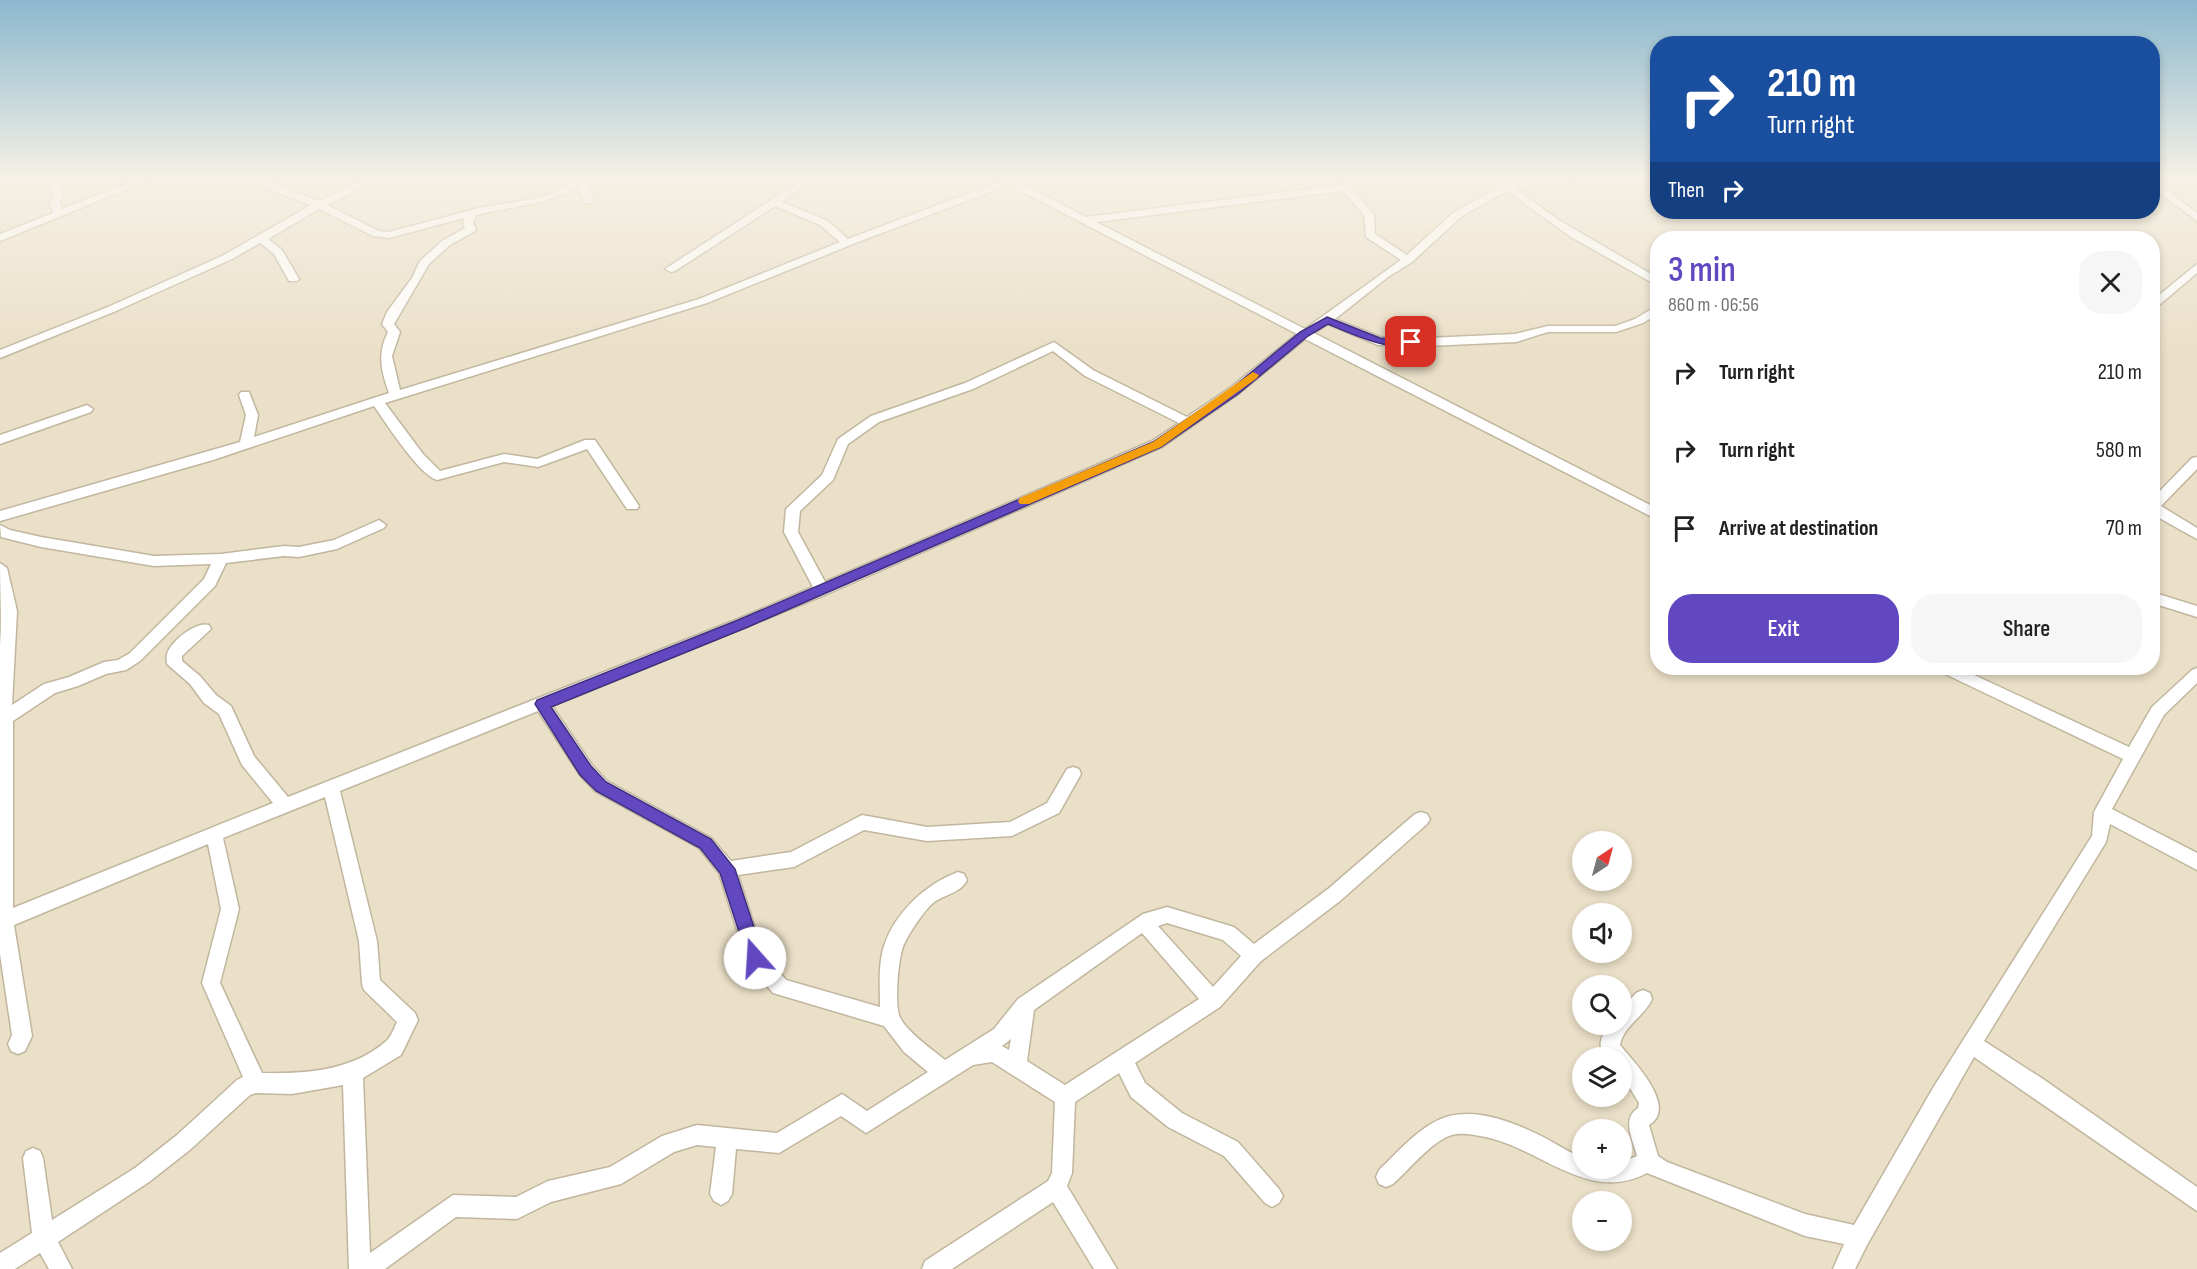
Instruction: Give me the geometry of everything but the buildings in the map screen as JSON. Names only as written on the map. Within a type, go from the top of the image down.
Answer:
[{"type":"street","points":[[396,396],[384,362],[389,341],[394,332],[388,324],[393,312],[428,258],[455,238]]},
{"type":"street","points":[[670,269],[718,238]]},
{"type":"street","points":[[842,238],[847,243]]},
{"type":"street","points":[[0,516],[246,444],[377,401],[703,301],[859,238]]},
{"type":"street","points":[[1123,238],[1304,334],[1650,510]]},
{"type":"street","points":[[1375,238],[1408,260]]},
{"type":"street","points":[[2,921],[822,590],[1157,444],[1234,391],[1304,334],[1327,320],[1384,275],[1408,260],[1432,238]]},
{"type":"street","points":[[1583,238],[1650,277]]},
{"type":"street","points":[[0,354],[112,309],[228,257],[261,239],[278,252],[293,279]]},
{"type":"street","points":[[2160,301],[2197,267]]},
{"type":"street","points":[[1327,320],[1378,341],[1428,342],[1516,338],[1548,329],[1616,329],[1639,321],[1650,313]]},
{"type":"street","points":[[822,590],[791,532],[793,509],[828,477],[843,442],[875,419],[969,387],[1054,346],[1089,373],[1189,423]]},
{"type":"street","points":[[245,395],[252,415],[246,444]]},
{"type":"street","points":[[377,401],[418,458],[437,476],[504,458],[538,463],[590,443],[632,506]]},
{"type":"street","points":[[0,440],[87,409]]},
{"type":"street","points":[[2160,500],[2197,461]]},
{"type":"street","points":[[2160,511],[2197,534]]},
{"type":"street","points":[[0,530],[6,534],[41,542],[154,561],[222,558],[284,551],[299,552],[337,544],[379,525]]},
{"type":"street","points":[[5,718],[50,688],[73,682],[104,668],[122,666],[135,657],[210,582],[222,558]]},
{"type":"street","points":[[0,568],[10,611],[4,697],[2,921],[22,1036],[18,1044]]},
{"type":"street","points":[[2160,600],[2197,612]]},
{"type":"street","points":[[204,629],[181,645],[174,655],[175,663],[195,680],[210,699],[225,710],[248,760],[285,806]]},
{"type":"street","points":[[1844,1269],[1859,1236],[1971,1044],[2100,837],[2102,812],[2158,711],[2197,674]]},
{"type":"street","points":[[1961,675],[2132,756]]},
{"type":"street","points":[[542,704],[586,770],[601,786],[705,843],[727,869],[755,958],[780,987],[890,1019],[911,1045],[953,1067]]},
{"type":"street","points":[[727,869],[794,859],[862,822],[927,834],[1012,830],[1053,807],[1073,774]]},
{"type":"street","points":[[0,1266],[142,1175],[184,1142],[236,1094],[256,1083],[292,1084],[353,1073],[394,1048],[408,1020],[370,984],[368,941],[332,788]]},
{"type":"street","points":[[2102,812],[2197,862]]},
{"type":"street","points":[[1065,1097],[1214,1001],[1254,955],[1334,895],[1421,819]]},
{"type":"street","points":[[214,834],[230,909],[211,983],[256,1083]]},
{"type":"street","points":[[890,1019],[889,981],[893,946],[926,898],[958,880]]},
{"type":"street","points":[[367,1269],[453,1206],[517,1208],[548,1192],[614,1177],[669,1143],[697,1136],[779,1143],[842,1104],[866,1122],[1001,1036],[1025,1005],[1143,922],[1167,915],[1188,921],[1228,933],[1254,955]]},
{"type":"street","points":[[1143,922],[1214,1001]]},
{"type":"street","points":[[1632,1011],[1643,999]]},
{"type":"street","points":[[1016,1068],[1025,1005]]},
{"type":"street","points":[[1971,1044],[2036,1086],[2197,1200]]},
{"type":"street","points":[[953,1067],[980,1053],[994,1052],[1065,1097]]},
{"type":"street","points":[[1123,1059],[1138,1090],[1175,1120],[1231,1149],[1272,1196]]},
{"type":"street","points":[[353,1073],[360,1269]]},
{"type":"street","points":[[1632,1074],[1649,1101],[1648,1114],[1638,1120],[1649,1162],[1661,1170],[1795,1221],[1859,1236]]},
{"type":"street","points":[[933,1269],[1056,1188],[1062,1173],[1065,1097]]},
{"type":"street","points":[[1386,1177],[1443,1128],[1459,1124],[1490,1127],[1526,1139],[1572,1163]]},
{"type":"street","points":[[721,1194],[727,1137]]},
{"type":"street","points":[[33,1158],[43,1237],[61,1269]]},
{"type":"street","points":[[1632,1169],[1649,1162]]},
{"type":"street","points":[[1056,1188],[1106,1269]]},
{"type":"slow traffic","points":[[1024,501],[1157,444],[1234,391],[1253,375]]},
{"type":"route","points":[[755,958],[727,869],[705,843],[601,786],[586,770],[542,704],[743,624],[1157,444],[1234,391],[1304,334],[1327,320],[1378,341],[1411,342]]}]
